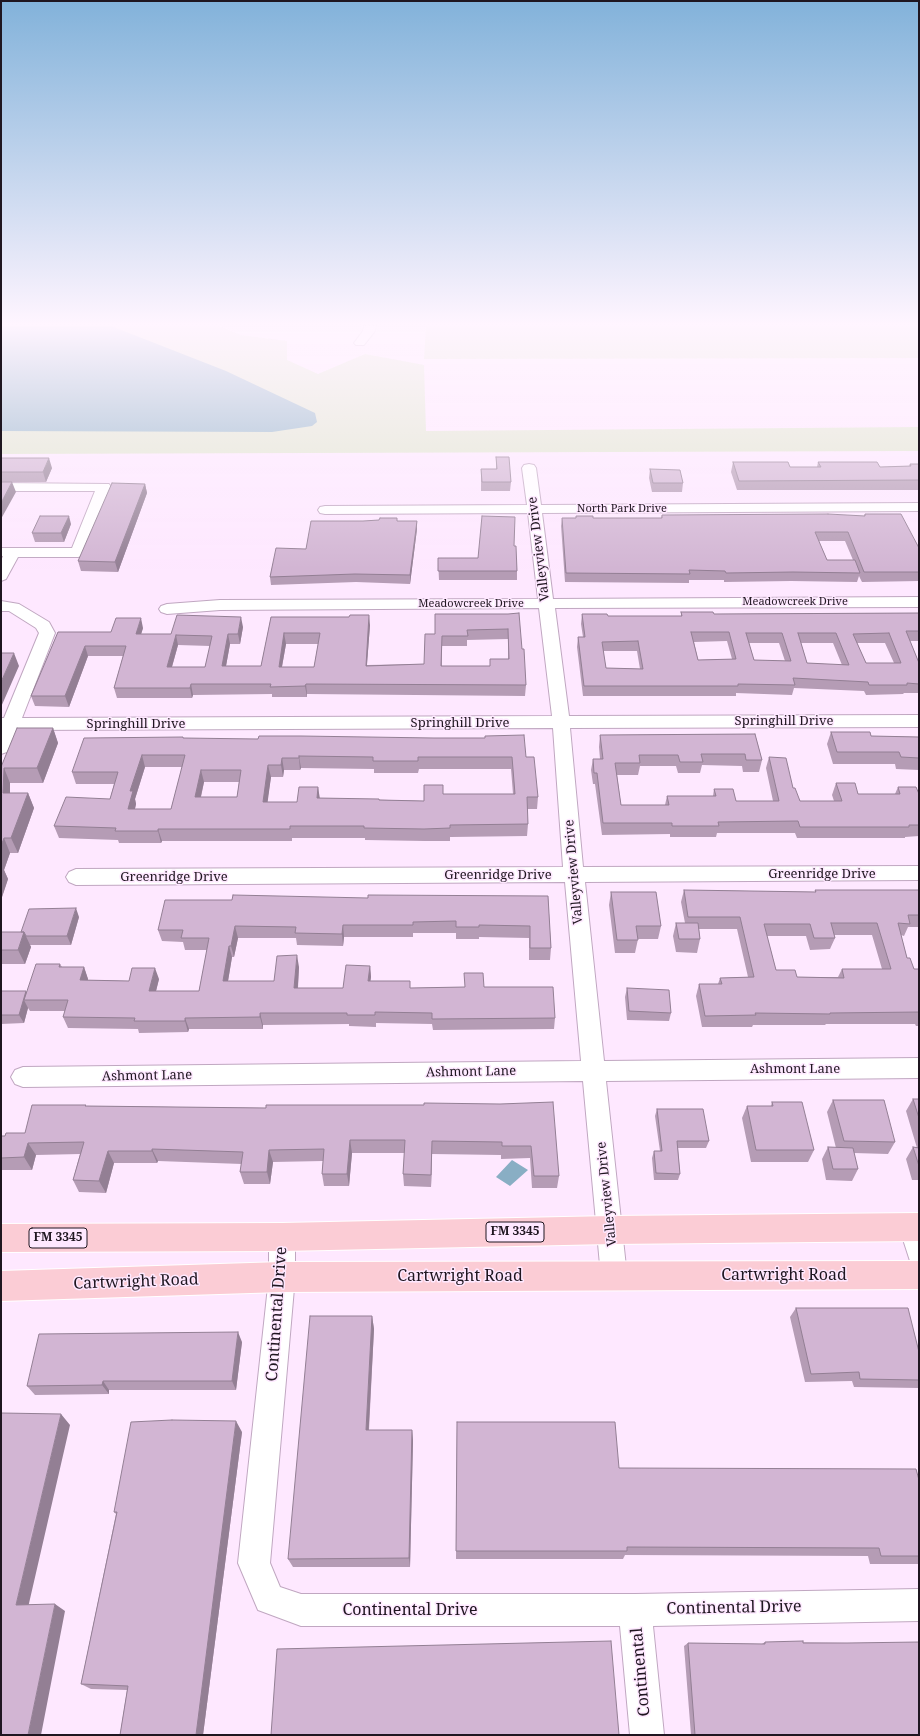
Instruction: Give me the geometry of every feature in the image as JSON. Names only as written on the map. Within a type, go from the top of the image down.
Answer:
[{"type":"main road","name":"FM 3345","points":[[2,1242],[611,1230],[917,1236]]},
{"type":"main road","name":"Cartwright Road","points":[[1,1286],[282,1277],[919,1275]]},
{"type":"street","name":"Valleyview Drive","points":[[529,468],[560,722],[574,875],[611,1230],[614,1276]]},
{"type":"street","points":[[1,487],[104,487],[78,553],[7,552],[1,576]]},
{"type":"street","name":"North Park Drive","points":[[325,510],[919,508]]},
{"type":"street","name":"Meadowcreek Drive","points":[[167,609],[220,605],[919,602]]},
{"type":"street","points":[[1,606],[13,607],[43,625],[47,633],[6,724],[1,748]]},
{"type":"street","name":"Springhill Drive","points":[[6,724],[919,721]]},
{"type":"street","name":"Greenridge Drive","points":[[76,877],[919,873]]},
{"type":"street","name":"Ashmont Lane","points":[[23,1077],[919,1068]]},
{"type":"street","name":"Continental Drive","points":[[282,1237],[282,1277],[254,1562],[269,1599],[301,1610],[636,1610],[919,1605]]},
{"type":"street","name":"Continental","points":[[636,1610],[647,1735]]},
{"type":"green space","points":[[1,407],[425,407],[426,431],[919,427],[919,451],[1,454]]},
{"type":"water","points":[[1,407],[302,407],[315,413],[317,422],[312,426],[272,432],[1,431]]},
{"type":"water","points":[[512,1160],[528,1170],[510,1186],[496,1177]]},
{"type":"building","points":[[496,457],[509,457],[511,482],[482,482],[481,469],[497,469]]},
{"type":"building","points":[[1,458],[49,458],[43,472],[1,472]]},
{"type":"building","points":[[733,462],[788,462],[790,467],[821,467],[818,462],[877,462],[880,467],[911,466],[910,464],[919,464],[919,480],[739,481]]},
{"type":"building","points":[[650,469],[680,470],[683,483],[653,483]]},
{"type":"building","points":[[1,482],[12,482],[1,503]]},
{"type":"building","points":[[112,483],[145,484],[115,562],[78,561]]},
{"type":"building","points":[[828,514],[865,516],[865,514],[901,514],[919,548],[919,572],[864,572],[848,532],[815,532],[827,560],[855,560],[860,573],[726,573],[725,571],[689,570],[690,574],[566,573],[562,518],[576,518],[576,516],[593,516],[593,518],[662,518],[662,515]]},
{"type":"building","points":[[40,516],[69,516],[61,533],[32,533]]},
{"type":"building","points":[[482,516],[515,517],[514,546],[516,546],[517,571],[438,571],[438,558],[478,558]]},
{"type":"building","points":[[380,518],[397,518],[397,521],[417,521],[410,575],[355,574],[270,577],[276,548],[306,549],[311,521],[363,521],[379,520]]},
{"type":"building","points":[[681,612],[713,612],[714,614],[919,613],[919,631],[906,631],[919,663],[919,684],[907,683],[907,685],[869,685],[868,682],[793,678],[795,685],[738,684],[738,686],[584,686],[578,637],[585,637],[582,614],[607,614],[608,616],[682,616]],"holes":[[[691,632],[729,632],[736,659],[698,660]],[[746,633],[782,633],[791,661],[754,660]],[[798,633],[836,633],[849,665],[807,663]],[[889,633],[901,663],[866,663],[853,634]],[[638,641],[643,669],[606,668],[602,642]]]},
{"type":"building","points":[[519,613],[522,649],[524,649],[526,685],[306,684],[305,686],[270,687],[271,684],[191,684],[190,688],[114,688],[126,646],[85,646],[65,696],[31,696],[58,632],[111,632],[116,618],[141,618],[136,634],[171,634],[177,615],[241,617],[238,634],[228,634],[222,666],[261,666],[271,617],[349,617],[350,615],[369,615],[366,666],[424,664],[425,634],[435,634],[435,614]],"holes":[[[508,629],[509,659],[490,659],[490,666],[441,666],[442,636],[468,636],[467,630]],[[284,633],[320,633],[314,667],[279,667]],[[176,635],[212,636],[205,667],[167,667]]]},
{"type":"building","points":[[1,653],[14,653],[1,682]]},
{"type":"building","points":[[17,728],[53,728],[37,768],[4,768],[3,793],[28,793],[11,838],[4,838],[1,846],[1,767]]},
{"type":"building","points":[[831,732],[870,732],[871,736],[919,737],[919,758],[901,757],[899,752],[837,752]]},
{"type":"building","points":[[755,734],[762,760],[746,760],[745,754],[701,754],[703,762],[680,762],[678,755],[639,755],[640,763],[615,763],[621,805],[669,805],[667,796],[716,796],[714,789],[733,789],[736,801],[779,801],[769,757],[786,758],[793,788],[795,788],[800,801],[842,801],[836,783],[855,783],[858,794],[900,794],[898,787],[916,787],[919,794],[919,825],[909,825],[909,827],[800,827],[798,821],[718,822],[719,826],[672,826],[672,823],[603,823],[597,773],[594,773],[593,759],[603,759],[600,735]]},
{"type":"building","points":[[524,735],[526,757],[534,757],[538,797],[527,797],[528,824],[450,825],[450,828],[424,829],[364,828],[364,826],[290,826],[290,829],[158,829],[158,831],[115,831],[116,828],[54,826],[66,797],[110,799],[118,772],[72,772],[84,738],[183,737],[258,739],[259,736],[301,736],[485,738],[485,736]],"holes":[[[142,755],[185,755],[171,809],[128,809],[133,791],[130,791]],[[299,756],[373,757],[373,761],[418,761],[418,757],[512,757],[515,794],[443,794],[443,785],[424,785],[424,801],[317,798],[318,787],[299,787],[297,802],[263,802],[268,765],[281,765],[282,758],[299,758]],[[201,770],[241,770],[237,797],[195,797]]]},
{"type":"building","points":[[684,890],[816,892],[815,890],[919,890],[919,915],[908,915],[910,924],[898,923],[907,958],[910,958],[914,969],[919,969],[919,1012],[830,1014],[755,1013],[756,1015],[705,1016],[699,984],[722,984],[720,978],[754,977],[740,917],[688,917]],"holes":[[[831,923],[877,923],[891,969],[842,969],[844,978],[797,977],[795,970],[776,970],[764,924],[810,924],[814,938],[835,938]]]},
{"type":"building","points":[[611,892],[656,892],[661,926],[636,926],[638,940],[617,940]]},
{"type":"building","points":[[233,895],[368,898],[368,895],[548,896],[551,948],[530,948],[530,926],[479,925],[479,927],[456,927],[456,921],[413,922],[413,925],[343,925],[342,934],[295,933],[296,927],[235,926],[231,946],[229,946],[223,981],[274,981],[277,956],[297,955],[294,988],[343,988],[346,965],[370,966],[368,981],[410,981],[410,988],[465,987],[464,973],[483,973],[484,987],[553,987],[555,1018],[432,1019],[432,1013],[375,1012],[375,1015],[347,1015],[347,1013],[260,1013],[260,1017],[185,1018],[185,1021],[134,1021],[135,1018],[63,1017],[68,1000],[24,1000],[36,964],[60,964],[59,967],[84,967],[80,980],[129,981],[132,968],[155,968],[149,991],[199,991],[209,938],[181,938],[183,930],[158,930],[165,900],[232,900]]},
{"type":"building","points":[[76,908],[67,936],[26,936],[24,932],[21,932],[29,909]]},
{"type":"building","points":[[676,923],[698,923],[700,939],[679,939]]},
{"type":"building","points":[[1,932],[24,932],[18,950],[1,950]]},
{"type":"building","points":[[627,988],[669,990],[671,1013],[629,1011]]},
{"type":"building","points":[[1,991],[26,991],[19,1015],[1,1015]]},
{"type":"building","points":[[913,1099],[919,1099],[919,1118]]},
{"type":"building","points":[[833,1100],[884,1100],[895,1142],[844,1141]]},
{"type":"building","points":[[553,1102],[559,1176],[534,1176],[531,1146],[502,1146],[502,1142],[432,1141],[431,1175],[403,1174],[405,1140],[350,1140],[347,1174],[322,1174],[324,1149],[269,1150],[267,1172],[240,1172],[243,1152],[152,1149],[152,1151],[108,1151],[99,1181],[73,1180],[84,1142],[28,1143],[24,1157],[1,1158],[1,1136],[5,1136],[6,1133],[25,1133],[32,1105],[266,1108],[266,1105],[424,1105],[424,1103],[500,1104]]},
{"type":"building","points":[[772,1102],[802,1102],[814,1150],[756,1150],[747,1106],[773,1106]]},
{"type":"building","points":[[657,1109],[703,1109],[709,1141],[677,1141],[680,1174],[656,1173],[654,1151],[662,1151]]},
{"type":"building","points":[[828,1147],[853,1148],[858,1169],[833,1169]]},
{"type":"building","points":[[913,1147],[919,1148],[919,1166]]},
{"type":"building","points":[[796,1308],[908,1308],[919,1352],[919,1380],[860,1379],[859,1372],[811,1374]]},
{"type":"building","points":[[310,1316],[372,1316],[366,1430],[412,1430],[409,1558],[288,1559]]},
{"type":"building","points":[[238,1332],[232,1381],[103,1381],[102,1385],[27,1386],[39,1334]]},
{"type":"building","points":[[1,1413],[61,1414],[16,1605],[55,1604],[28,1735],[1,1735]]},
{"type":"building","points":[[172,1420],[236,1421],[196,1735],[120,1735],[128,1686],[81,1684],[117,1512],[114,1512],[131,1422]]},
{"type":"building","points":[[457,1422],[615,1422],[619,1468],[916,1469],[919,1480],[919,1556],[881,1556],[879,1548],[627,1547],[627,1551],[456,1551]]},
{"type":"building","points":[[611,1641],[619,1735],[271,1735],[277,1649]]},
{"type":"building","points":[[803,1641],[803,1643],[919,1642],[919,1735],[695,1735],[688,1643],[765,1644],[765,1642]]}]
